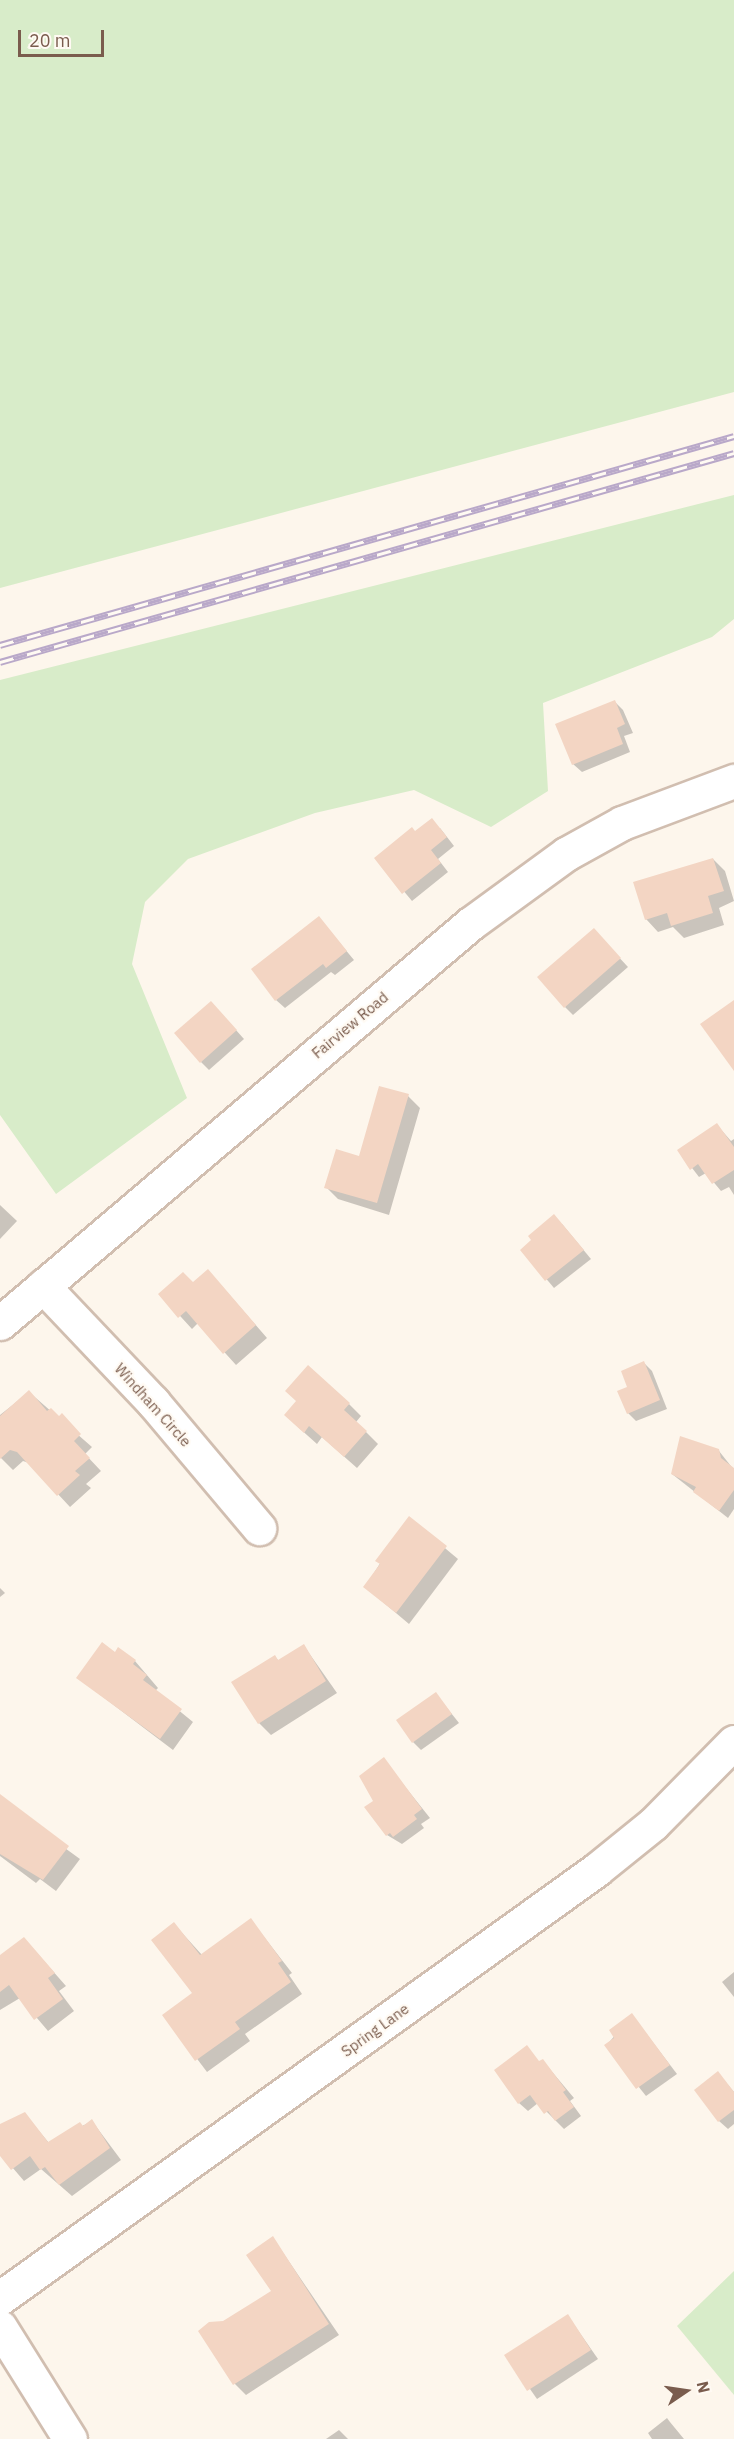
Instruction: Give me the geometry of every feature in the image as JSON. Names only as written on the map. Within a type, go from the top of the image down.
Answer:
[{"type":"street","name":"Fairview Road","points":[[0,1323],[470,924],[566,854],[622,823],[734,781]]},
{"type":"street","name":"Windham Circle","points":[[43,1286],[153,1401],[260,1528]]},
{"type":"street","name":"Spring Lane","points":[[0,2298],[596,1870],[653,1824],[734,1742]]},
{"type":"street","points":[[0,2327],[70,2439]]},
{"type":"green space","points":[[0,0],[734,0],[734,392],[0,588]]},
{"type":"green space","points":[[734,495],[734,619],[712,637],[543,703],[548,791],[491,827],[414,790],[315,813],[188,859],[145,902],[132,964],[187,1098],[56,1194],[0,1115],[0,680]]},
{"type":"green space","points":[[734,2271],[734,2395],[677,2326]]},
{"type":"building","points":[[615,700],[625,724],[617,728],[623,744],[572,765],[555,724]]},
{"type":"building","points":[[432,818],[447,837],[431,850],[441,863],[402,894],[374,858],[412,827],[415,831]]},
{"type":"building","points":[[713,858],[724,891],[708,896],[713,913],[671,926],[667,913],[645,920],[633,882]]},
{"type":"building","points":[[319,916],[347,951],[326,968],[323,964],[275,1001],[251,969]]},
{"type":"building","points":[[594,928],[621,958],[564,1008],[537,977]]},
{"type":"building","points":[[734,1000],[734,1071],[700,1024]]},
{"type":"building","points":[[211,1001],[237,1030],[200,1063],[174,1033]]},
{"type":"building","points":[[379,1086],[409,1094],[377,1203],[324,1188],[336,1149],[359,1156]]},
{"type":"building","points":[[717,1123],[734,1147],[734,1170],[712,1184],[698,1164],[690,1170],[677,1150]]},
{"type":"building","points":[[554,1214],[584,1250],[545,1281],[520,1250],[531,1240],[528,1236]]},
{"type":"building","points":[[208,1269],[256,1325],[223,1354],[186,1311],[178,1318],[158,1294],[183,1272],[193,1282]]},
{"type":"building","points":[[644,1361],[660,1400],[627,1414],[617,1391],[627,1387],[621,1371]]},
{"type":"building","points":[[308,1365],[350,1403],[344,1410],[367,1431],[344,1457],[309,1426],[304,1433],[284,1415],[296,1401],[285,1391]]},
{"type":"building","points":[[29,1390],[47,1411],[51,1408],[59,1416],[62,1413],[81,1434],[74,1441],[90,1458],[75,1471],[80,1475],[57,1496],[17,1452],[10,1450],[0,1459],[0,1416]]},
{"type":"building","points":[[680,1436],[719,1449],[721,1458],[734,1468],[734,1490],[719,1511],[693,1492],[696,1487],[671,1474]]},
{"type":"building","points":[[409,1516],[447,1546],[396,1613],[363,1587],[380,1564],[375,1561]]},
{"type":"building","points":[[102,1642],[115,1652],[118,1647],[136,1660],[133,1664],[147,1675],[143,1680],[182,1709],[160,1739],[76,1678]]},
{"type":"building","points":[[304,1644],[326,1681],[258,1724],[231,1682],[275,1655],[278,1660]]},
{"type":"building","points":[[436,1692],[452,1714],[412,1743],[396,1720]]},
{"type":"building","points":[[384,1757],[422,1809],[414,1815],[417,1819],[393,1837],[390,1833],[386,1836],[364,1807],[373,1801],[359,1776]]},
{"type":"building","points":[[0,1794],[69,1846],[43,1880],[0,1854]]},
{"type":"building","points":[[251,1918],[282,1961],[278,1963],[291,1982],[235,2022],[240,2029],[195,2061],[162,2015],[192,1993],[151,1940],[174,1922],[200,1955]]},
{"type":"building","points":[[24,1937],[55,1973],[48,1978],[63,1999],[34,2020],[9,1985],[0,1992],[0,1955]]},
{"type":"building","points":[[632,2013],[670,2065],[636,2089],[604,2045],[614,2038],[609,2030]]},
{"type":"building","points":[[527,2045],[539,2061],[543,2059],[566,2090],[563,2092],[574,2107],[555,2121],[548,2111],[544,2114],[530,2095],[518,2104],[494,2070]]},
{"type":"building","points":[[718,2071],[734,2092],[734,2110],[718,2122],[694,2090]]},
{"type":"building","points":[[25,2112],[48,2142],[80,2122],[83,2126],[92,2119],[110,2148],[59,2185],[45,2167],[40,2170],[30,2156],[11,2170],[0,2156],[0,2124]]},
{"type":"building","points":[[273,2236],[329,2324],[233,2385],[198,2331],[209,2322],[223,2321],[271,2291],[246,2255]]},
{"type":"building","points":[[568,2314],[591,2350],[527,2391],[504,2355]]},
{"type":"railway","points":[[0,645],[734,436]]},
{"type":"railway","points":[[0,662],[734,453]]}]
